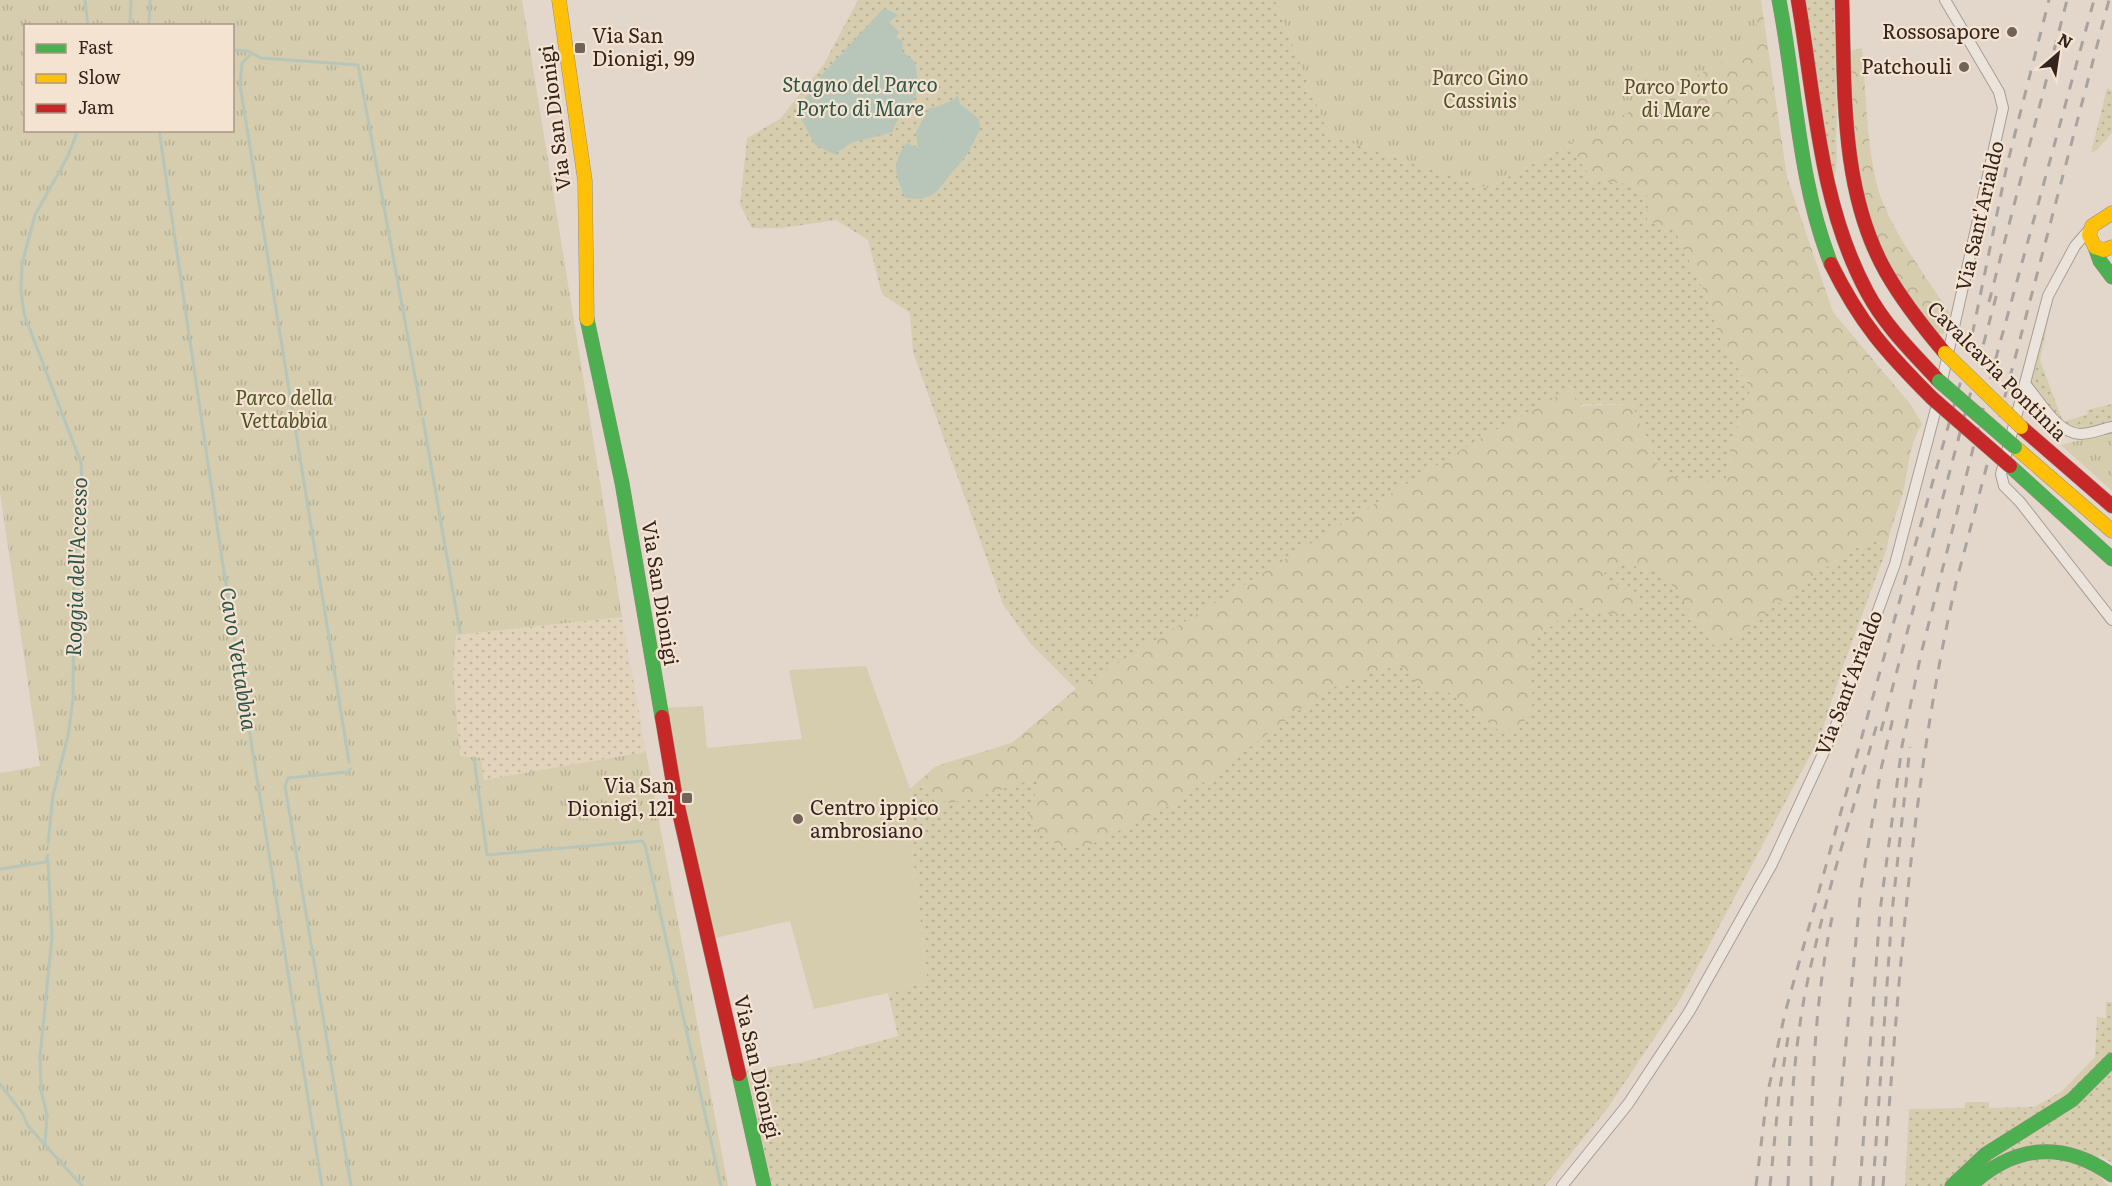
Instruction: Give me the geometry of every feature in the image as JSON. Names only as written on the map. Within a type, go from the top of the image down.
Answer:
[{"type":"main road","name":"Via San Dionigi","points":[[560,0],[585,180],[586,316],[622,483],[676,795],[764,1186]]},
{"type":"main road","points":[[1779,0],[1809,198],[1828,261],[1878,342],[1932,398],[2112,559]]},
{"type":"main road","points":[[1798,0],[1828,192],[1844,249],[1862,285],[1897,339],[1939,381],[2112,531]]},
{"type":"main road","name":"Cavalcavia Pontinia","points":[[1842,0],[1848,143],[1860,212],[1874,248],[1895,290],[1921,326],[1946,353],[2021,427],[2112,506]]},
{"type":"main road","points":[[2110,274],[2089,239],[2112,213]]},
{"type":"main road","points":[[2095,247],[2104,250],[2112,247]]},
{"type":"main road","points":[[1953,1186],[1986,1154],[2072,1100],[2112,1060]]},
{"type":"main road","points":[[1970,1186],[2000,1162],[2026,1153],[2069,1154],[2095,1163],[2112,1175]]},
{"type":"street","name":"Via Sant'Arialdo","points":[[1562,1186],[1628,1104],[1689,1012],[1772,864],[1835,728],[1895,564],[1924,457],[2003,108],[1999,92],[1945,0]]},
{"type":"street","points":[[1950,0],[1951,13]]},
{"type":"street","points":[[2100,225],[2075,246],[2051,290],[2002,480],[2008,492],[2020,502],[2112,620]]},
{"type":"street","points":[[2026,385],[2060,424],[2071,432],[2088,433],[2112,427]]},
{"type":"shaded area","points":[[622,617],[646,752],[483,780],[460,757],[453,671],[456,635]]},
{"type":"green space","name":"Parco della Vettabbia","points":[[0,0],[522,0],[622,617],[456,635],[453,671],[460,756],[481,758],[484,780],[646,752],[728,1186],[0,1186],[0,773],[40,766],[0,492]]},
{"type":"green space","points":[[858,0],[1275,0],[1329,135],[1487,188],[1570,144],[1593,181],[1628,183],[1648,196],[1673,227],[1706,295],[1720,338],[1751,389],[1731,442],[1726,480],[1696,482],[1661,473],[1632,404],[1545,405],[1819,572],[1871,539],[1887,548],[1842,669],[1820,737],[1681,998],[1607,1109],[1545,1186],[772,1186],[747,1071],[803,1062],[898,1036],[888,993],[927,980],[912,847],[910,789],[935,767],[1012,743],[1076,689],[1030,643],[1003,604],[913,352],[910,313],[882,294],[868,240],[836,220],[782,228],[752,228],[740,205],[747,138],[780,119],[824,64]]},
{"type":"green space","name":"Parco Gino Cassinis","points":[[1275,0],[1752,0],[1760,42],[1487,188],[1329,135]]},
{"type":"green space","name":"Parco Porto di Mare","points":[[1520,0],[1761,0],[1787,177],[1833,312],[1911,405],[1922,424],[1912,446],[1903,491],[1887,548],[1871,539],[1819,572],[1737,636],[1713,645],[1662,571],[1619,564],[1603,574],[1609,581],[1636,592],[1636,607],[1618,616],[1575,606],[1530,645],[1529,681],[1534,700],[1523,724],[1502,733],[1448,692],[1420,687],[1400,665],[1344,681],[1299,710],[1179,801],[1084,848],[1062,847],[1039,834],[1029,819],[1040,778],[972,799],[947,803],[928,791],[921,779],[942,764],[1012,743],[1076,689],[1479,439],[1569,390],[1580,406],[1632,404],[1661,473],[1696,482],[1726,479],[1731,442],[1751,389],[1720,338],[1706,295],[1673,228],[1647,221],[1648,196],[1628,184],[1593,181],[1570,144]]},
{"type":"green space","points":[[1803,0],[1834,0],[1837,161],[1832,182]]},
{"type":"green space","points":[[1862,48],[1870,149],[1878,187],[1897,232],[1950,314],[1949,319],[1944,314],[1942,316],[1948,322],[1944,334],[1935,333],[1912,307],[1868,220],[1857,175],[1850,51]]},
{"type":"green space","points":[[2107,88],[2112,91],[2112,133],[2097,150],[2091,153]]},
{"type":"green space","points":[[2053,296],[2040,360],[2063,422],[2030,382]]},
{"type":"green space","points":[[2112,404],[2112,424],[2082,428],[2063,422],[2088,414],[2087,410]]},
{"type":"green space","points":[[2112,432],[2112,491],[2061,445]]},
{"type":"green space","name":"Centro ippico ambrosiano","points":[[866,666],[910,789],[912,847],[927,980],[888,993],[814,1009],[790,921],[715,938],[678,792],[661,708],[703,706],[707,748],[802,739],[789,670]]},
{"type":"green space","points":[[2106,1002],[2112,1002],[2112,1163],[2099,1155],[2101,1178],[2108,1186],[1905,1186],[1909,1109],[1965,1108],[1965,1102],[1989,1102],[1989,1108],[2034,1107],[2061,1092],[2095,1057],[2097,1017],[2106,1018]]},
{"type":"water","name":"Stagno del Parco Porto di Mare","points":[[884,8],[898,15],[889,22],[899,32],[896,37],[903,42],[902,51],[915,62],[916,96],[892,132],[851,143],[834,154],[815,145],[797,111],[818,79]]},
{"type":"water","name":"Stagno del Parco Porto di Mare","points":[[958,95],[960,104],[979,119],[980,129],[968,153],[937,191],[930,196],[920,199],[905,198],[896,170],[898,157],[907,143],[918,148],[916,132],[929,108],[945,104]]},
{"type":"waterway","name":"Roggia dell'Accesso","points":[[85,0],[88,24]]},
{"type":"waterway","points":[[130,24],[131,0]]},
{"type":"waterway","name":"Cavo Vettabbia","points":[[149,24],[150,0]]},
{"type":"waterway","points":[[234,50],[248,51],[261,58],[358,65],[421,409]]},
{"type":"waterway","points":[[251,54],[242,63],[240,85],[349,762]]},
{"type":"waterway","name":"Roggia dell'Accesso","points":[[48,843],[53,795],[68,736],[73,699],[74,575],[82,485],[81,463],[24,314],[21,290],[22,264],[35,215],[68,156],[77,132]]},
{"type":"waterway","name":"Cavo Vettabbia","points":[[159,132],[222,559],[322,1186]]},
{"type":"waterway","points":[[423,419],[460,632]]},
{"type":"waterway","points":[[474,758],[487,855],[642,841],[645,845],[721,1186]]},
{"type":"waterway","points":[[350,769],[348,772],[288,778],[285,786],[351,1186]]},
{"type":"waterway","points":[[0,869],[46,862],[48,855]]},
{"type":"waterway","points":[[45,1145],[47,1115],[41,1090],[40,1056],[52,937],[48,861]]},
{"type":"waterway","points":[[0,1084],[23,1114],[28,1126],[82,1186]]},
{"type":"railway","points":[[1756,1186],[1767,1096],[1785,1013],[1968,355],[2007,165],[2049,0]]},
{"type":"railway","points":[[1989,302],[2067,0]]},
{"type":"railway","points":[[1860,1186],[1880,911],[1902,746],[1921,654],[1997,354],[2094,0]]},
{"type":"railway","points":[[1883,1186],[1901,958],[1917,808],[1941,658],[1956,583],[2109,0]]},
{"type":"railway","points":[[1881,731],[1997,293]]},
{"type":"railway","points":[[1832,1186],[1861,888],[1881,769],[1893,718]]},
{"type":"railway","points":[[1788,1186],[1793,1092],[1804,999],[1829,893],[1878,720]]},
{"type":"railway","points":[[1873,1186],[1892,912],[1910,747]]},
{"type":"railway","points":[[1811,1186],[1815,1047],[1822,977],[1834,908]]},
{"type":"railway","points":[[1770,1186],[1779,1095],[1789,1031]]},
{"type":"traffic: fast","points":[[1779,0],[1811,200],[1831,264]]},
{"type":"traffic: fast","points":[[2095,247],[2100,261],[2112,277]]},
{"type":"traffic: fast","points":[[587,319],[622,483],[662,717]]},
{"type":"traffic: fast","points":[[1939,381],[2015,447]]},
{"type":"traffic: fast","points":[[2010,466],[2112,559]]},
{"type":"traffic: fast","points":[[1952,1186],[1986,1154],[2072,1100],[2112,1060]]},
{"type":"traffic: fast","points":[[739,1074],[764,1186]]},
{"type":"traffic: fast","points":[[1970,1186],[2004,1162],[2021,1155],[2039,1152],[2057,1152],[2075,1156],[2112,1175]]},
{"type":"traffic: slow","points":[[559,0],[585,181],[587,319]]},
{"type":"traffic: slow","points":[[2112,213],[2092,226],[2089,235],[2095,247],[2104,250],[2112,247]]},
{"type":"traffic: slow","points":[[1945,353],[2021,427]]},
{"type":"traffic: slow","points":[[2015,447],[2112,531]]},
{"type":"traffic: jam","points":[[1798,0],[1821,149],[1838,223],[1851,258],[1874,304],[1900,339],[1939,381]]},
{"type":"traffic: jam","points":[[1842,0],[1848,139],[1860,208],[1871,241],[1886,272],[1899,294],[1945,353]]},
{"type":"traffic: jam","points":[[1831,264],[1875,336],[1932,398]]},
{"type":"traffic: jam","points":[[1932,398],[2010,466]]},
{"type":"traffic: jam","points":[[2021,427],[2112,506]]},
{"type":"traffic: jam","points":[[662,717],[675,794],[739,1074]]},
{"type":"place","name":"Rossosapore","points":[[2012,32]]},
{"type":"place","name":"Via San Dionigi, 99","points":[[580,48]]},
{"type":"place","name":"Patchouli","points":[[1964,67]]},
{"type":"place","name":"Via San Dionigi, 121","points":[[687,798]]},
{"type":"place","name":"Centro ippico ambrosiano","points":[[798,819]]}]
